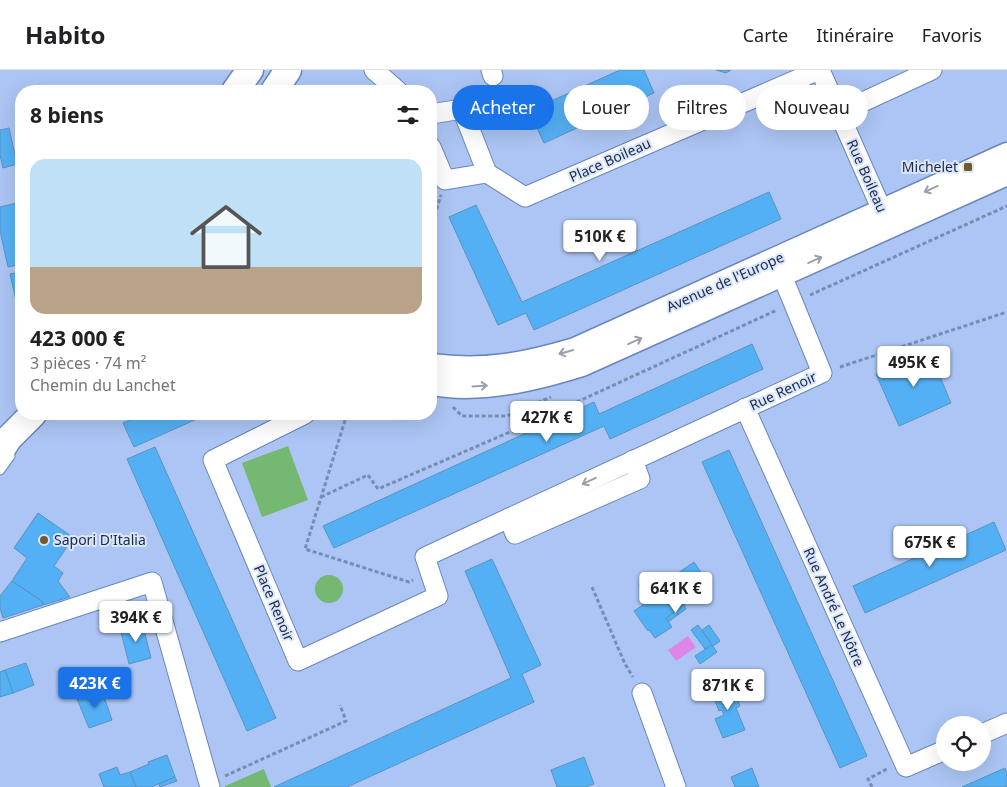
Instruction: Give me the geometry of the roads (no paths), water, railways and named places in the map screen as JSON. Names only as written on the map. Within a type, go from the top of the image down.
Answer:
[{"type":"main road","points":[[239,85],[250,70]]},
{"type":"main road","points":[[278,85],[288,70]]},
{"type":"main road","points":[[5,446],[15,420]]},
{"type":"main road","points":[[5,446],[9,438],[27,420]]},
{"type":"street","points":[[374,70],[391,85]]},
{"type":"street","name":"Rue Boileau","points":[[820,70],[827,85]]},
{"type":"street","name":"Place Boileau","points":[[487,173],[525,197],[820,70]]},
{"type":"street","points":[[868,100],[932,70]]},
{"type":"street","points":[[437,113],[462,109],[487,173],[445,180],[437,161]]},
{"type":"street","name":"Rue Boileau","points":[[847,130],[886,219]]},
{"type":"street","name":"Avenue de l'Europe","points":[[886,219],[1007,154]]},
{"type":"street","name":"Avenue de l'Europe","points":[[437,365],[485,368],[513,365],[575,350],[779,267],[886,219],[1007,174]]},
{"type":"street","name":"Avenue de l'Europe","points":[[437,384],[494,385],[542,377],[582,365],[779,267]]},
{"type":"street","name":"Rue Renoir","points":[[427,565],[509,518],[822,373],[779,267]]},
{"type":"street","name":"Rue André Le Nôtre","points":[[745,408],[906,768],[936,754]]},
{"type":"street","name":"Place Renoir","points":[[293,420],[213,460],[298,661],[438,596],[427,565]]},
{"type":"street","points":[[0,632],[152,582],[209,785]]},
{"type":"street","points":[[642,693],[676,787]]},
{"type":"street","points":[[991,730],[1007,723]]},
{"type":"lane","points":[[0,470],[5,446]]},
{"type":"place","name":"Michelet","points":[[968,167]]},
{"type":"place","name":"Sapori D'Italia","points":[[44,540]]}]
